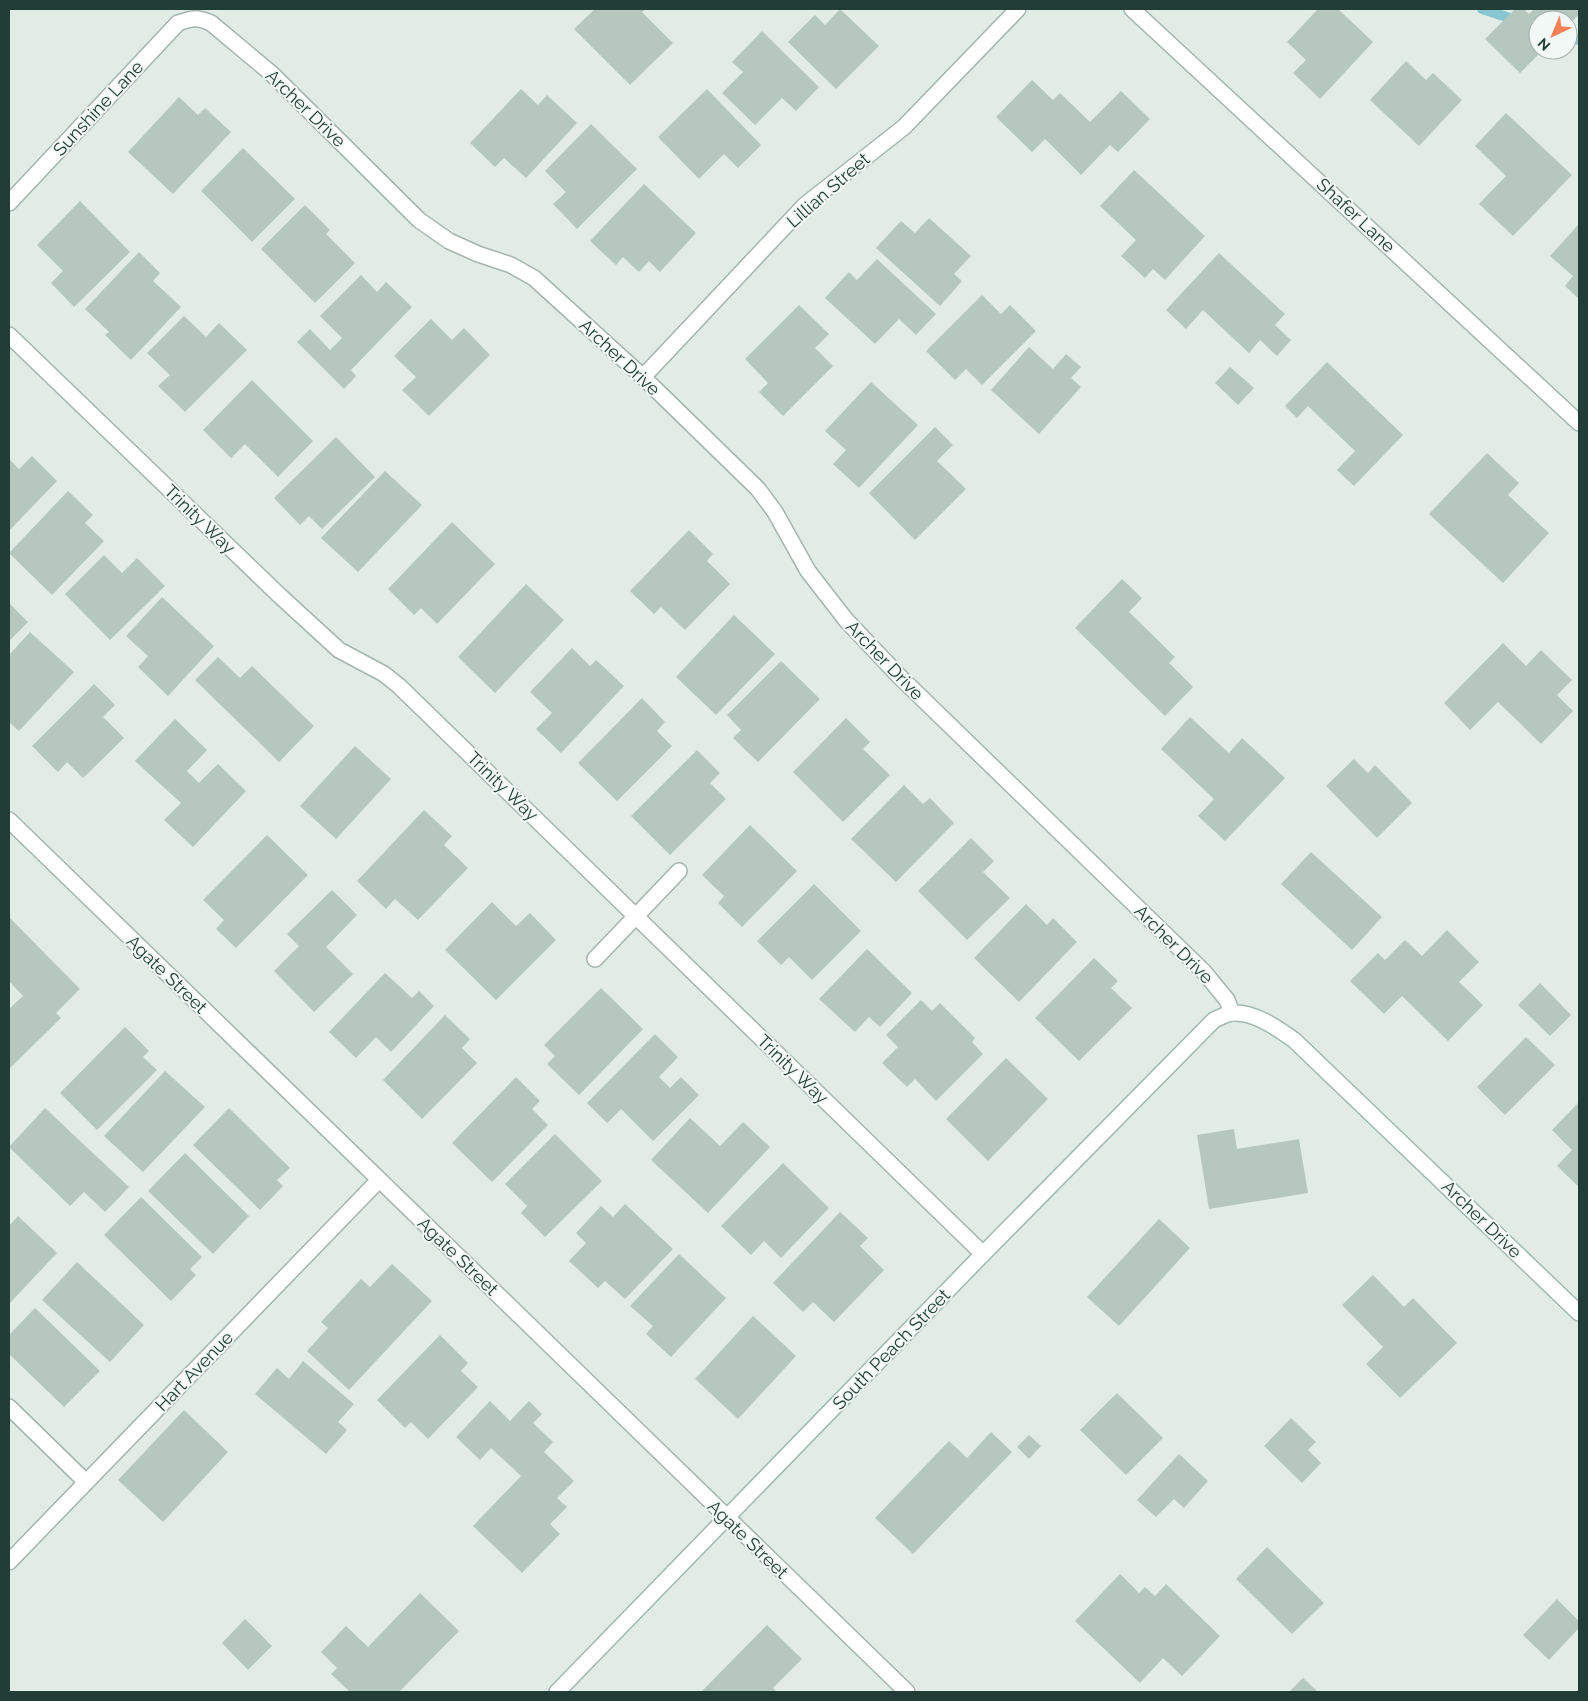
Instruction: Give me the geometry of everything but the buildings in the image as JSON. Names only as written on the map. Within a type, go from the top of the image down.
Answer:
[{"type":"street","name":"Lillian Street","points":[[643,377],[805,205],[904,127],[1018,9]]},
{"type":"street","name":"Shafer Lane","points":[[1132,9],[1579,423]]},
{"type":"street","name":"Archer Drive","points":[[190,19],[199,18],[211,23],[272,74],[419,220],[449,241],[478,254],[511,265],[534,278],[643,377],[758,489],[775,512],[808,571],[846,620],[899,676],[1204,972],[1227,1000],[1232,1013],[1251,1016],[1270,1024],[1294,1040],[1579,1312]]},
{"type":"street","name":"Sunshine Lane","points":[[9,203],[178,23],[190,19]]},
{"type":"street","name":"Trinity Way","points":[[9,335],[280,596],[339,650],[384,674],[399,686],[983,1254]]},
{"type":"street","name":"Agate Street","points":[[9,820],[907,1692]]},
{"type":"street","points":[[595,959],[679,871]]},
{"type":"street","name":"South Peach Street","points":[[556,1692],[1214,1020],[1232,1013]]},
{"type":"street","name":"Hart Avenue","points":[[9,1562],[379,1180]]},
{"type":"street","points":[[9,1407],[86,1482]]},
{"type":"waterway","points":[[1482,9],[1528,24]]}]
